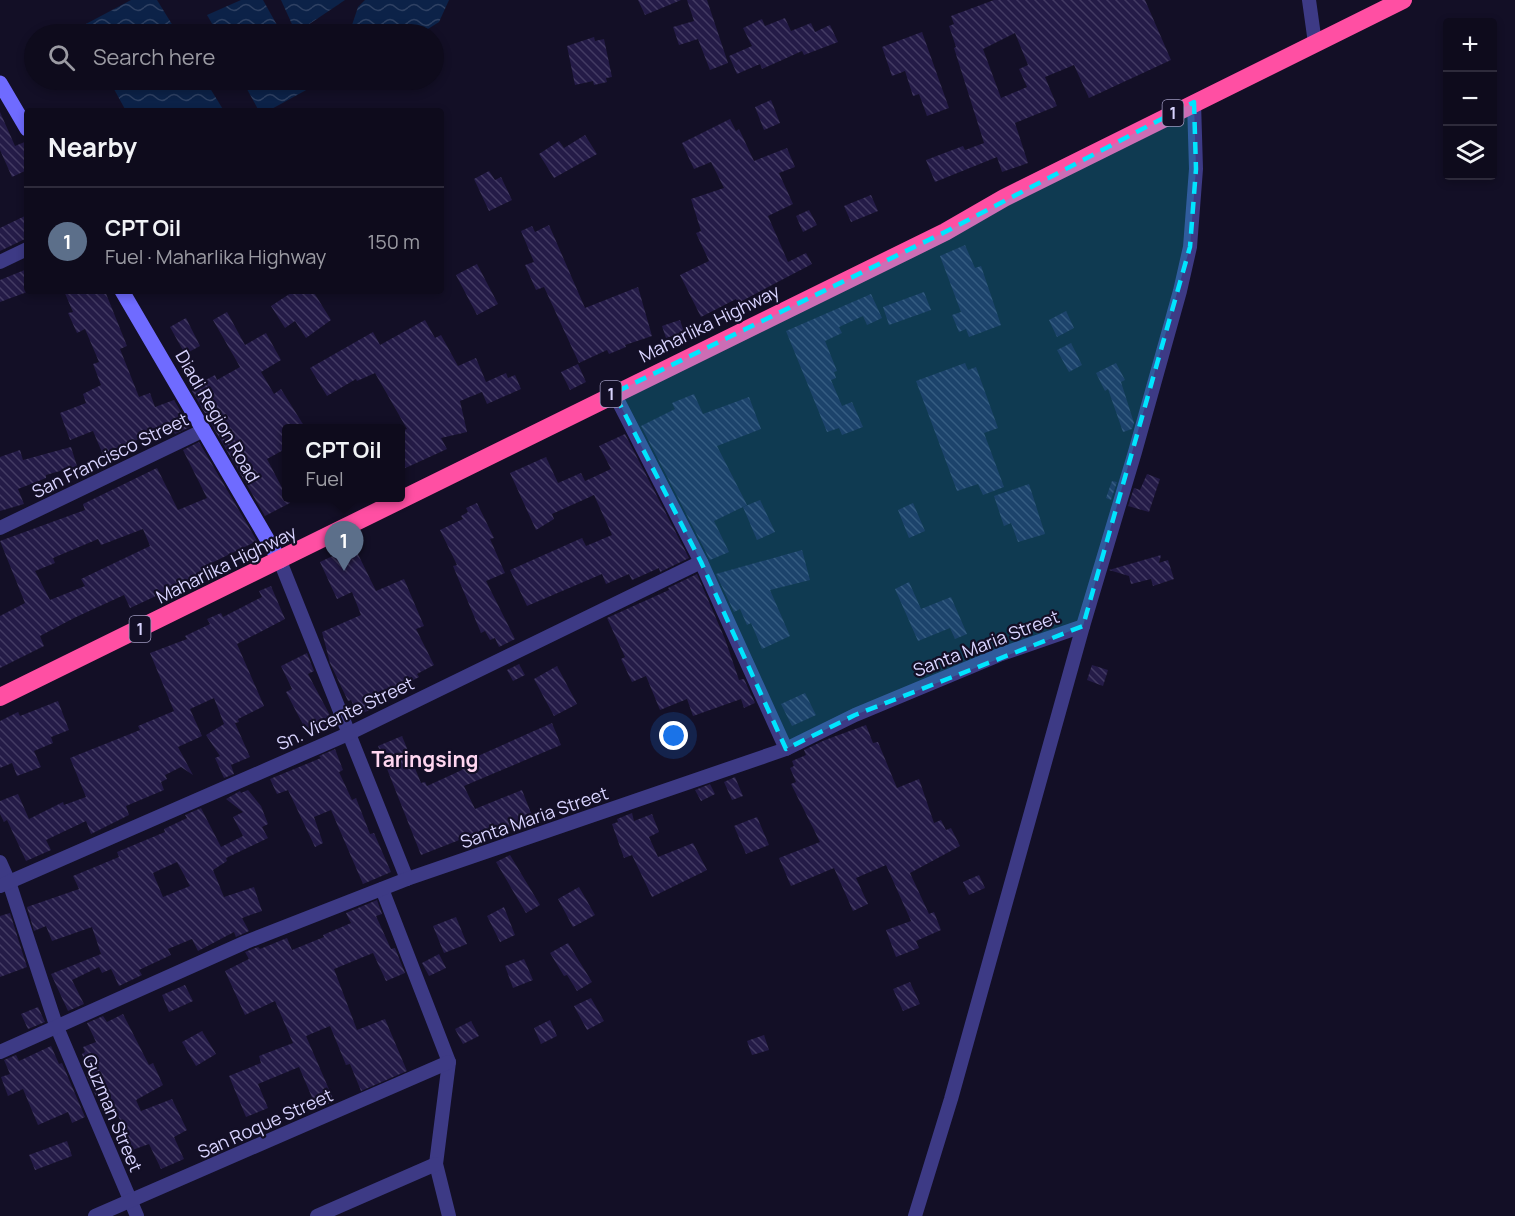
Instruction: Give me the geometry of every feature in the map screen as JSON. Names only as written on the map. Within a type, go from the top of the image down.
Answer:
[{"type":"highway","name":"Maharlika Highway","points":[[405,498],[614,393],[945,232],[1004,198],[1403,0]]},
{"type":"highway","name":"Maharlika Highway","points":[[0,697],[397,502]]},
{"type":"main road","points":[[0,83],[24,124]]},
{"type":"main road","name":"Diadi Region Road","points":[[124,294],[280,561]]},
{"type":"street","points":[[1309,0],[1315,43]]},
{"type":"street","points":[[915,1216],[954,1088],[1083,626],[1136,452],[1190,247],[1196,169],[1194,102]]},
{"type":"street","points":[[0,262],[24,250]]},
{"type":"street","points":[[614,393],[700,562],[786,749]]},
{"type":"street","name":"San Francisco Street","points":[[0,528],[204,430]]},
{"type":"street","points":[[280,561],[407,879]]},
{"type":"street","name":"Sn. Vicente Street","points":[[5,884],[348,734],[700,562]]},
{"type":"street","name":"Santa Maria Street","points":[[0,1052],[246,942],[407,879],[786,749],[865,711],[999,655],[1083,626]]},
{"type":"street","name":"Guzman Street","points":[[0,862],[5,884],[56,1025],[137,1216]]},
{"type":"street","points":[[382,889],[449,1062],[436,1164],[449,1216]]},
{"type":"street","name":"San Roque Street","points":[[95,1216],[449,1062]]},
{"type":"street","points":[[324,1215],[436,1164]]},
{"type":"highlighted area","points":[[1194,102],[1196,169],[1190,247],[1083,626],[855,715],[786,749],[701,562],[614,393],[945,232]]},
{"type":"water","points":[[131,0],[157,0],[172,24],[86,24]]},
{"type":"water","points":[[241,0],[263,0],[276,24],[212,24],[207,15]]},
{"type":"water","points":[[281,0],[345,0],[309,24],[292,24]]},
{"type":"water","points":[[365,0],[449,0],[439,22],[436,24],[352,24],[358,7]]},
{"type":"water","points":[[114,90],[211,90],[222,108],[124,108]]},
{"type":"water","points":[[247,90],[306,90],[273,108],[257,108]]},
{"type":"building","points":[[638,0],[681,0],[645,15]]},
{"type":"building","points":[[687,0],[707,0],[728,63],[710,70],[698,39],[679,45],[673,27],[694,21]]},
{"type":"building","points":[[994,0],[1145,0],[1171,60],[1089,98],[1074,65],[1045,77],[1057,106],[1015,123],[1028,163],[1002,172],[997,157],[935,182],[926,160],[963,146],[965,150],[984,143],[954,48],[956,47],[949,26],[954,24],[951,16]],"holes":[[[1015,33],[1028,65],[1019,69],[1027,87],[1001,98],[983,49]]]},
{"type":"building","points":[[785,18],[791,31],[811,23],[815,32],[830,25],[838,42],[804,55],[802,51],[762,69],[760,64],[737,74],[729,56],[752,46],[743,28],[762,19],[765,26]]},
{"type":"building","points":[[922,32],[949,108],[927,116],[919,94],[913,96],[905,71],[892,76],[882,47]]},
{"type":"building","points":[[594,37],[595,41],[604,39],[612,77],[606,78],[607,82],[594,85],[593,81],[575,85],[567,46]]},
{"type":"building","points":[[771,100],[780,123],[764,130],[755,107]]},
{"type":"building","points":[[0,112],[15,146],[24,142],[24,171],[12,177],[0,150]]},
{"type":"building","points":[[730,119],[736,131],[739,129],[754,161],[787,148],[795,167],[779,173],[793,204],[768,216],[788,262],[806,253],[812,264],[738,303],[736,299],[701,317],[680,275],[709,261],[696,233],[701,231],[691,199],[724,188],[711,162],[694,169],[682,143]]},
{"type":"building","points":[[585,135],[597,154],[554,178],[539,154],[559,141],[564,148]]},
{"type":"building","points":[[489,171],[495,180],[501,177],[512,200],[489,211],[474,179]]},
{"type":"building","points":[[871,195],[878,211],[851,222],[844,206]]},
{"type":"building","points":[[809,210],[817,225],[803,232],[796,216]]},
{"type":"building","points":[[24,216],[24,239],[0,251],[0,228]]},
{"type":"building","points":[[549,225],[585,308],[638,287],[652,336],[625,345],[626,347],[609,354],[607,350],[579,363],[544,287],[536,290],[525,265],[534,262],[521,231],[532,226],[535,232]]},
{"type":"building","points":[[965,245],[975,268],[981,266],[1001,325],[969,337],[966,329],[959,332],[952,315],[961,312],[940,256]]},
{"type":"building","points":[[477,264],[498,304],[477,315],[456,275]]},
{"type":"building","points":[[24,270],[24,293],[0,302],[0,280]]},
{"type":"building","points":[[924,292],[931,310],[889,325],[883,307]]},
{"type":"building","points":[[65,294],[106,294],[127,346],[120,349],[139,397],[150,393],[155,407],[174,400],[190,427],[175,434],[171,426],[150,436],[149,434],[104,457],[93,431],[70,440],[60,413],[86,403],[83,394],[101,385],[93,364],[99,362],[85,329],[77,333],[68,313],[73,312]]},
{"type":"building","points":[[289,294],[315,294],[331,320],[306,338],[295,321],[285,328],[271,306]]},
{"type":"building","points":[[871,294],[882,318],[867,325],[863,316],[839,327],[842,333],[825,341],[837,371],[834,372],[836,378],[831,380],[842,406],[852,402],[863,427],[842,435],[839,428],[827,432],[786,331]]},
{"type":"building","points":[[1066,311],[1074,328],[1057,337],[1049,320]]},
{"type":"building","points":[[227,312],[245,345],[266,333],[281,360],[261,372],[274,394],[281,389],[303,424],[282,424],[282,451],[267,459],[282,488],[282,502],[290,503],[265,516],[192,391],[199,387],[198,384],[215,375],[217,380],[240,367],[213,320]]},
{"type":"building","points":[[186,318],[200,346],[185,354],[170,327]]},
{"type":"building","points":[[425,320],[435,338],[441,335],[458,366],[476,358],[486,382],[506,373],[508,378],[515,375],[521,389],[487,404],[482,392],[460,401],[467,432],[441,438],[447,449],[405,468],[405,430],[407,429],[375,373],[357,381],[356,379],[327,396],[310,368],[373,332],[380,345]]},
{"type":"building","points":[[680,320],[684,332],[666,338],[662,326]]},
{"type":"building","points":[[1071,343],[1082,365],[1069,372],[1057,350]]},
{"type":"building","points":[[965,363],[968,370],[976,367],[998,428],[984,433],[1004,487],[983,495],[978,484],[957,491],[916,381]]},
{"type":"building","points":[[1116,363],[1125,380],[1121,382],[1134,423],[1132,429],[1123,432],[1108,389],[1105,391],[1096,373]]},
{"type":"building","points":[[578,364],[586,382],[570,390],[561,372]]},
{"type":"building","points":[[694,394],[703,414],[749,397],[761,429],[717,446],[747,505],[714,521],[729,552],[710,560],[641,426],[675,409],[672,403]]},
{"type":"building","points":[[625,434],[689,558],[660,572],[659,568],[632,580],[629,574],[606,584],[602,574],[527,606],[510,570],[582,538],[586,546],[612,535],[594,495],[552,514],[554,519],[536,530],[510,473],[546,457],[558,483],[581,473],[585,481],[611,469],[599,446]]},
{"type":"building","points":[[199,442],[257,541],[205,566],[208,572],[130,608],[124,595],[74,618],[40,636],[44,646],[0,668],[0,616],[25,603],[0,541],[85,510],[83,504],[157,468],[178,510],[207,498],[183,450]],"holes":[[[143,529],[150,546],[81,579],[85,586],[50,600],[35,571],[55,563],[53,558],[98,539],[101,545]]]},
{"type":"building","points":[[71,447],[77,466],[46,475],[46,478],[18,489],[24,504],[0,511],[0,457],[20,450],[23,460]]},
{"type":"building","points":[[1147,474],[1160,479],[1149,512],[1128,506],[1134,488],[1140,490]]},
{"type":"building","points":[[1112,481],[1117,482],[1111,500],[1106,498]]},
{"type":"building","points":[[1029,484],[1045,534],[1018,542],[1011,523],[1004,526],[994,496]]},
{"type":"building","points":[[760,500],[775,532],[757,540],[743,507]]},
{"type":"building","points":[[477,503],[494,538],[490,539],[505,573],[486,581],[515,639],[499,647],[495,638],[490,640],[485,631],[481,633],[453,566],[457,565],[440,530],[463,519],[461,516],[468,512],[466,508]]},
{"type":"building","points":[[913,503],[925,531],[909,538],[898,510]]},
{"type":"building","points":[[354,546],[376,591],[404,579],[424,626],[416,629],[434,665],[417,674],[419,677],[386,694],[389,702],[358,715],[351,700],[348,701],[330,663],[322,632],[361,615],[352,592],[337,599],[320,562]]},
{"type":"building","points":[[802,550],[810,580],[770,590],[790,636],[762,649],[751,623],[747,625],[740,609],[734,612],[716,574]]},
{"type":"building","points":[[1161,555],[1159,563],[1168,560],[1174,579],[1153,586],[1151,579],[1131,584],[1129,576],[1109,570]]},
{"type":"building","points":[[697,574],[725,639],[739,680],[744,679],[755,703],[744,708],[741,699],[693,716],[687,699],[660,710],[646,676],[632,682],[621,659],[625,657],[607,618],[669,590],[668,588]]},
{"type":"building","points":[[909,582],[921,609],[951,597],[967,634],[955,639],[950,628],[918,641],[895,589]]},
{"type":"building","points":[[271,586],[285,619],[237,644],[264,706],[238,719],[239,722],[235,723],[250,757],[231,765],[234,774],[224,778],[215,758],[220,756],[206,735],[224,724],[214,698],[190,709],[202,736],[178,747],[193,775],[181,767],[165,775],[167,779],[161,782],[164,790],[126,806],[129,815],[91,834],[86,821],[46,840],[51,850],[26,861],[7,820],[4,822],[0,814],[0,801],[18,794],[29,819],[63,802],[64,805],[86,797],[70,758],[140,730],[138,726],[174,711],[150,653],[187,639],[185,636],[210,624],[207,619],[221,613],[223,617],[262,597],[259,591]]},
{"type":"building","points":[[307,653],[314,671],[308,674],[334,723],[309,736],[286,692],[292,689],[281,666]]},
{"type":"building","points":[[519,664],[525,675],[513,681],[507,670]]},
{"type":"building","points":[[1092,665],[1108,670],[1103,686],[1087,680]]},
{"type":"building","points":[[557,666],[577,704],[554,716],[534,679]]},
{"type":"building","points":[[805,693],[816,715],[792,726],[781,704]]},
{"type":"building","points":[[58,701],[69,730],[51,737],[53,743],[34,751],[41,767],[17,776],[12,763],[0,768],[0,721],[18,712],[20,716]]},
{"type":"building","points":[[552,723],[561,745],[464,786],[475,809],[522,790],[533,818],[469,843],[467,837],[421,855],[378,746],[402,736],[421,783],[425,782],[427,786],[462,770],[460,764]]},
{"type":"building","points":[[866,725],[873,743],[878,742],[897,788],[919,779],[934,823],[941,820],[946,830],[951,828],[960,846],[910,873],[929,914],[934,912],[941,930],[916,941],[919,948],[896,957],[886,930],[911,921],[886,865],[856,878],[868,904],[853,911],[834,868],[791,886],[779,858],[820,842],[791,784],[796,782],[790,768],[794,766],[792,761],[806,755],[804,750]]},
{"type":"building","points":[[335,749],[343,770],[339,772],[352,800],[356,798],[370,834],[374,833],[391,872],[363,884],[331,810],[314,817],[323,843],[315,847],[288,790],[277,794],[270,779],[321,758],[319,756]]},
{"type":"building","points":[[735,777],[743,796],[732,800],[724,782]]},
{"type":"building","points":[[710,784],[715,794],[701,801],[695,790]]},
{"type":"building","points":[[248,790],[261,806],[268,824],[262,827],[268,838],[226,858],[227,861],[213,870],[224,897],[254,887],[262,911],[242,918],[249,931],[236,937],[234,932],[198,951],[192,939],[168,949],[171,955],[139,970],[142,975],[119,986],[111,969],[102,973],[99,967],[72,980],[84,1004],[68,1011],[51,974],[101,954],[92,927],[52,941],[46,926],[34,931],[27,907],[79,889],[73,876],[119,857],[117,852],[165,832],[164,829],[187,818],[185,815],[201,808],[221,847],[243,836],[233,817],[243,812],[226,799],[240,791],[241,793]],"holes":[[[177,862],[190,886],[163,897],[153,873]]]},
{"type":"building","points":[[632,813],[634,821],[652,814],[659,832],[649,837],[658,857],[693,843],[707,870],[652,897],[632,855],[624,858],[612,824],[618,822],[617,819]]},
{"type":"building","points":[[757,817],[769,845],[746,854],[734,826]]},
{"type":"building","points":[[510,855],[540,905],[526,913],[496,862]]},
{"type":"building","points":[[979,875],[985,888],[969,895],[963,882]]},
{"type":"building","points":[[579,887],[595,915],[573,927],[558,899]]},
{"type":"building","points":[[377,900],[382,914],[376,916],[391,949],[395,948],[405,973],[386,981],[373,953],[334,969],[357,1030],[385,1019],[407,1071],[361,1091],[350,1064],[346,1065],[330,1026],[306,1036],[334,1101],[317,1109],[299,1067],[258,1084],[268,1108],[246,1117],[229,1076],[261,1063],[259,1056],[293,1043],[275,1001],[245,1015],[225,971],[249,959],[245,952],[258,947],[260,949],[287,938],[292,950],[324,937],[323,935],[351,923],[346,913]]},
{"type":"building","points":[[504,907],[515,935],[500,942],[487,916]]},
{"type":"building","points":[[10,913],[27,967],[0,977],[0,916]]},
{"type":"building","points":[[456,917],[467,944],[444,953],[433,926]]},
{"type":"building","points":[[568,943],[592,982],[577,991],[567,975],[564,976],[550,953]]},
{"type":"building","points":[[439,954],[446,968],[429,976],[422,963]]},
{"type":"building","points":[[524,959],[533,980],[513,988],[505,966]]},
{"type":"building","points":[[910,982],[920,1004],[903,1011],[893,989]]},
{"type":"building","points":[[185,985],[193,1001],[169,1012],[162,995]]},
{"type":"building","points":[[591,998],[604,1021],[587,1030],[574,1006]]},
{"type":"building","points":[[38,1007],[45,1022],[28,1029],[21,1014]]},
{"type":"building","points":[[123,1014],[149,1065],[153,1063],[163,1085],[136,1100],[141,1111],[172,1099],[187,1130],[174,1137],[184,1159],[161,1169],[149,1144],[124,1153],[118,1136],[126,1134],[108,1092],[96,1096],[87,1076],[90,1075],[82,1054],[85,1052],[83,1047],[96,1042],[87,1023],[103,1016],[107,1022]]},
{"type":"building","points":[[550,1020],[557,1036],[541,1044],[534,1028]]},
{"type":"building","points":[[471,1021],[479,1036],[463,1044],[455,1029]]},
{"type":"building","points":[[202,1031],[216,1054],[196,1066],[182,1042]]},
{"type":"building","points":[[764,1035],[769,1050],[752,1055],[747,1041]]},
{"type":"building","points":[[51,1046],[59,1064],[62,1063],[85,1117],[72,1123],[68,1112],[38,1125],[23,1089],[8,1096],[1,1077],[10,1074],[4,1060],[16,1055],[19,1061]]},
{"type":"building","points":[[67,1141],[72,1156],[35,1170],[29,1155]]},
{"type":"place","name":"CPT Oil","points":[[344,571]]},
{"type":"district","name":"Taringsing","points":[[425,759]]}]
